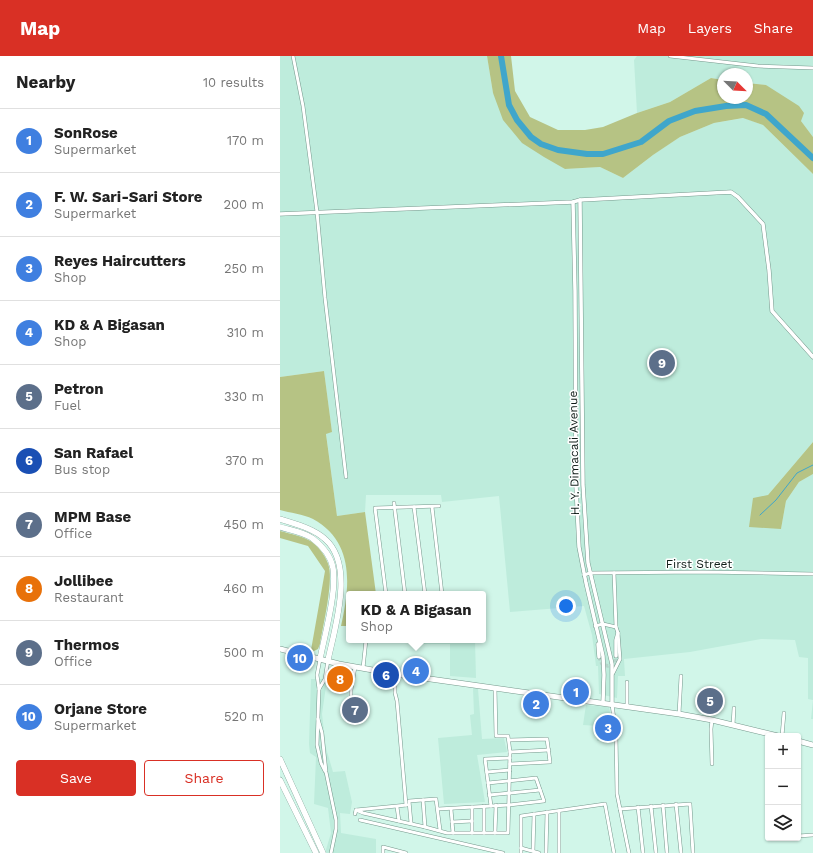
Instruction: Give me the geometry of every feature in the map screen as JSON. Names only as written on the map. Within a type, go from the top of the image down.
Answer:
[{"type":"highway","points":[[280,519],[302,526],[326,539],[340,566],[342,582],[340,603],[328,660]]},
{"type":"highway","points":[[280,527],[311,537],[324,550],[333,567],[334,582],[320,659]]},
{"type":"highway","points":[[280,649],[355,667],[395,674],[603,702],[679,714],[733,724],[767,733]]},
{"type":"highway","points":[[801,742],[813,745]]},
{"type":"highway","points":[[280,759],[323,853]]},
{"type":"highway","points":[[280,780],[316,853]]},
{"type":"highway","points":[[280,787],[288,796]]},
{"type":"street","points":[[293,56],[303,106],[317,212],[325,298],[346,477]]},
{"type":"street","points":[[670,56],[758,66],[813,68]]},
{"type":"street","points":[[280,214],[573,202],[580,200],[728,192],[734,194],[748,207],[762,224],[769,270],[772,311],[813,357]]},
{"type":"street","name":"H. Y. Dimacali Avenue","points":[[580,200],[583,485],[590,573],[612,664],[612,704]]},
{"type":"street","name":"H. Y. Dimacali Avenue","points":[[573,202],[576,485],[579,547],[602,656],[604,684],[603,702]]},
{"type":"street","points":[[576,485],[583,485]]},
{"type":"street","points":[[394,503],[405,591]]},
{"type":"street","points":[[386,591],[375,508],[439,506]]},
{"type":"street","points":[[414,507],[425,591]]},
{"type":"street","points":[[432,507],[442,591]]},
{"type":"street","name":"First Street","points":[[584,575],[590,573],[703,572],[813,574]]},
{"type":"street","points":[[613,673],[620,659],[618,633],[616,627],[614,573]]},
{"type":"street","points":[[595,626],[603,624],[616,627]]},
{"type":"street","points":[[616,656],[616,640],[618,633]]},
{"type":"street","points":[[598,635],[599,657]]},
{"type":"street","points":[[363,668],[366,643]]},
{"type":"street","points":[[320,659],[317,675],[319,689],[317,744],[321,763],[326,772]]},
{"type":"street","points":[[319,689],[325,675],[328,660]]},
{"type":"street","points":[[351,719],[351,690],[355,667]]},
{"type":"street","points":[[395,674],[395,693],[411,823]]},
{"type":"street","points":[[317,675],[325,675]]},
{"type":"street","points":[[679,714],[680,676]]},
{"type":"street","points":[[627,682],[627,706]]},
{"type":"street","points":[[604,684],[613,685]]},
{"type":"street","points":[[356,810],[447,833],[508,833],[510,781],[509,740],[508,736],[496,736],[495,688]]},
{"type":"street","points":[[612,704],[616,735],[617,794],[629,853]]},
{"type":"street","points":[[733,724],[734,708]]},
{"type":"street","points":[[782,733],[784,713]]},
{"type":"street","points":[[318,719],[322,733],[326,772],[336,820],[336,830],[331,853]]},
{"type":"street","points":[[712,720],[712,764]]},
{"type":"street","points":[[509,740],[547,739],[550,762],[510,764]]},
{"type":"street","points":[[510,752],[548,750]]},
{"type":"street","points":[[491,806],[485,760],[510,758]]},
{"type":"street","points":[[487,772],[510,770]]},
{"type":"street","points":[[438,809],[496,806],[544,801],[536,778],[488,784]]},
{"type":"street","points":[[490,795],[540,790]]},
{"type":"street","points":[[356,810],[397,807],[408,805],[409,801],[436,799],[440,830]]},
{"type":"street","points":[[422,800],[425,827]]},
{"type":"street","points":[[521,853],[521,816],[605,804],[614,853]]},
{"type":"street","points":[[676,804],[681,853]]},
{"type":"street","points":[[620,809],[690,804],[693,853]]},
{"type":"street","points":[[663,805],[667,853]]},
{"type":"street","points":[[484,806],[484,833]]},
{"type":"street","points":[[495,833],[496,806]]},
{"type":"street","points":[[651,806],[656,853]]},
{"type":"street","points":[[397,807],[399,821]]},
{"type":"street","points":[[472,807],[472,833]]},
{"type":"street","points":[[638,807],[643,853]]},
{"type":"street","points":[[375,808],[376,816]]},
{"type":"street","points":[[451,809],[454,833]]},
{"type":"street","points":[[355,814],[356,810]]},
{"type":"street","points":[[559,811],[559,853]]},
{"type":"street","points":[[546,853],[547,812]]},
{"type":"street","points":[[533,851],[534,814]]},
{"type":"street","points":[[360,820],[503,853]]},
{"type":"street","points":[[452,822],[472,821]]},
{"type":"street","points":[[801,836],[813,835]]},
{"type":"street","points":[[383,853],[383,847],[397,852],[406,853]]},
{"type":"street","points":[[521,848],[540,853]]},
{"type":"shaded area","points":[[280,56],[487,56],[493,93],[565,169],[600,167],[623,178],[680,137],[714,123],[744,118],[763,125],[813,174],[813,442],[768,495],[781,529],[786,501],[799,482],[813,474],[813,700],[808,699],[808,658],[799,657],[795,640],[761,639],[690,652],[624,659],[625,676],[618,676],[617,698],[599,694],[598,666],[596,666],[592,635],[584,606],[510,612],[499,496],[442,502],[441,495],[366,495],[365,512],[337,516],[326,433],[332,432],[324,371],[280,377]]},
{"type":"shaded area","points":[[637,56],[813,56],[813,137],[801,121],[766,85],[753,84],[753,68],[717,68],[717,79],[711,78],[670,102],[637,113],[634,60]]},
{"type":"shaded area","points":[[475,643],[476,678],[450,676],[450,644],[413,644]]},
{"type":"shaded area","points":[[311,679],[327,679],[322,714],[326,748],[333,772],[345,771],[352,802],[350,814],[340,813],[341,833],[376,839],[376,853],[325,853],[331,833],[328,808],[314,804],[316,757],[310,753],[309,744]]},
{"type":"shaded area","points":[[473,688],[478,689],[482,739],[504,738],[507,752],[477,755],[485,802],[444,804],[438,738],[472,735],[470,715],[474,714]]},
{"type":"shaded area","points":[[715,689],[715,713],[705,711],[706,690]]},
{"type":"shaded area","points":[[813,700],[813,719],[811,719]]},
{"type":"shaded area","points":[[586,705],[609,707],[613,740],[597,741],[599,726],[583,725]]},
{"type":"green space","points":[[487,56],[511,56],[515,91],[530,117],[558,130],[585,130],[603,127],[637,113],[670,102],[711,78],[717,79],[717,104],[753,104],[753,84],[766,85],[799,106],[804,113],[801,121],[813,137],[813,174],[763,125],[743,118],[714,123],[680,137],[623,178],[600,167],[565,169],[522,143],[503,120],[493,93]]},
{"type":"green space","points":[[324,371],[332,432],[326,434],[337,516],[365,512],[376,591],[346,591],[346,566],[343,553],[336,540],[327,529],[309,517],[280,510],[280,377]]},
{"type":"green space","points":[[813,442],[813,474],[799,482],[786,501],[781,529],[749,527],[753,498],[768,495]]},
{"type":"green space","points":[[280,531],[312,542],[323,553],[329,567],[329,594],[320,644],[318,649],[314,651],[311,650],[325,571],[308,546],[280,538]]},
{"type":"green space","points":[[346,596],[346,626],[341,626]]},
{"type":"waterway","points":[[501,56],[509,105],[517,120],[531,137],[541,144],[558,150],[587,154],[603,154],[641,142],[669,121],[695,111],[726,106],[746,105],[766,114],[813,158]]},
{"type":"waterway","points":[[760,515],[776,500],[797,473],[813,465]]},
{"type":"tunnel","points":[[599,657],[602,664],[608,666],[615,663],[616,656]]},
{"type":"place","name":"Thermos","points":[[662,363]]},
{"type":"place","name":"Orjane Store","points":[[300,658]]},
{"type":"place","name":"KD & A Bigasan","points":[[416,671]]},
{"type":"place","name":"San Rafael","points":[[386,675]]},
{"type":"place","name":"Jollibee","points":[[340,679]]},
{"type":"place","name":"SonRose","points":[[576,692]]},
{"type":"place","name":"Petron","points":[[710,701]]},
{"type":"place","name":"F. W. Sari-Sari Store","points":[[536,704]]},
{"type":"place","name":"MPM Base","points":[[355,710]]},
{"type":"place","name":"Reyes Haircutters","points":[[608,728]]}]
